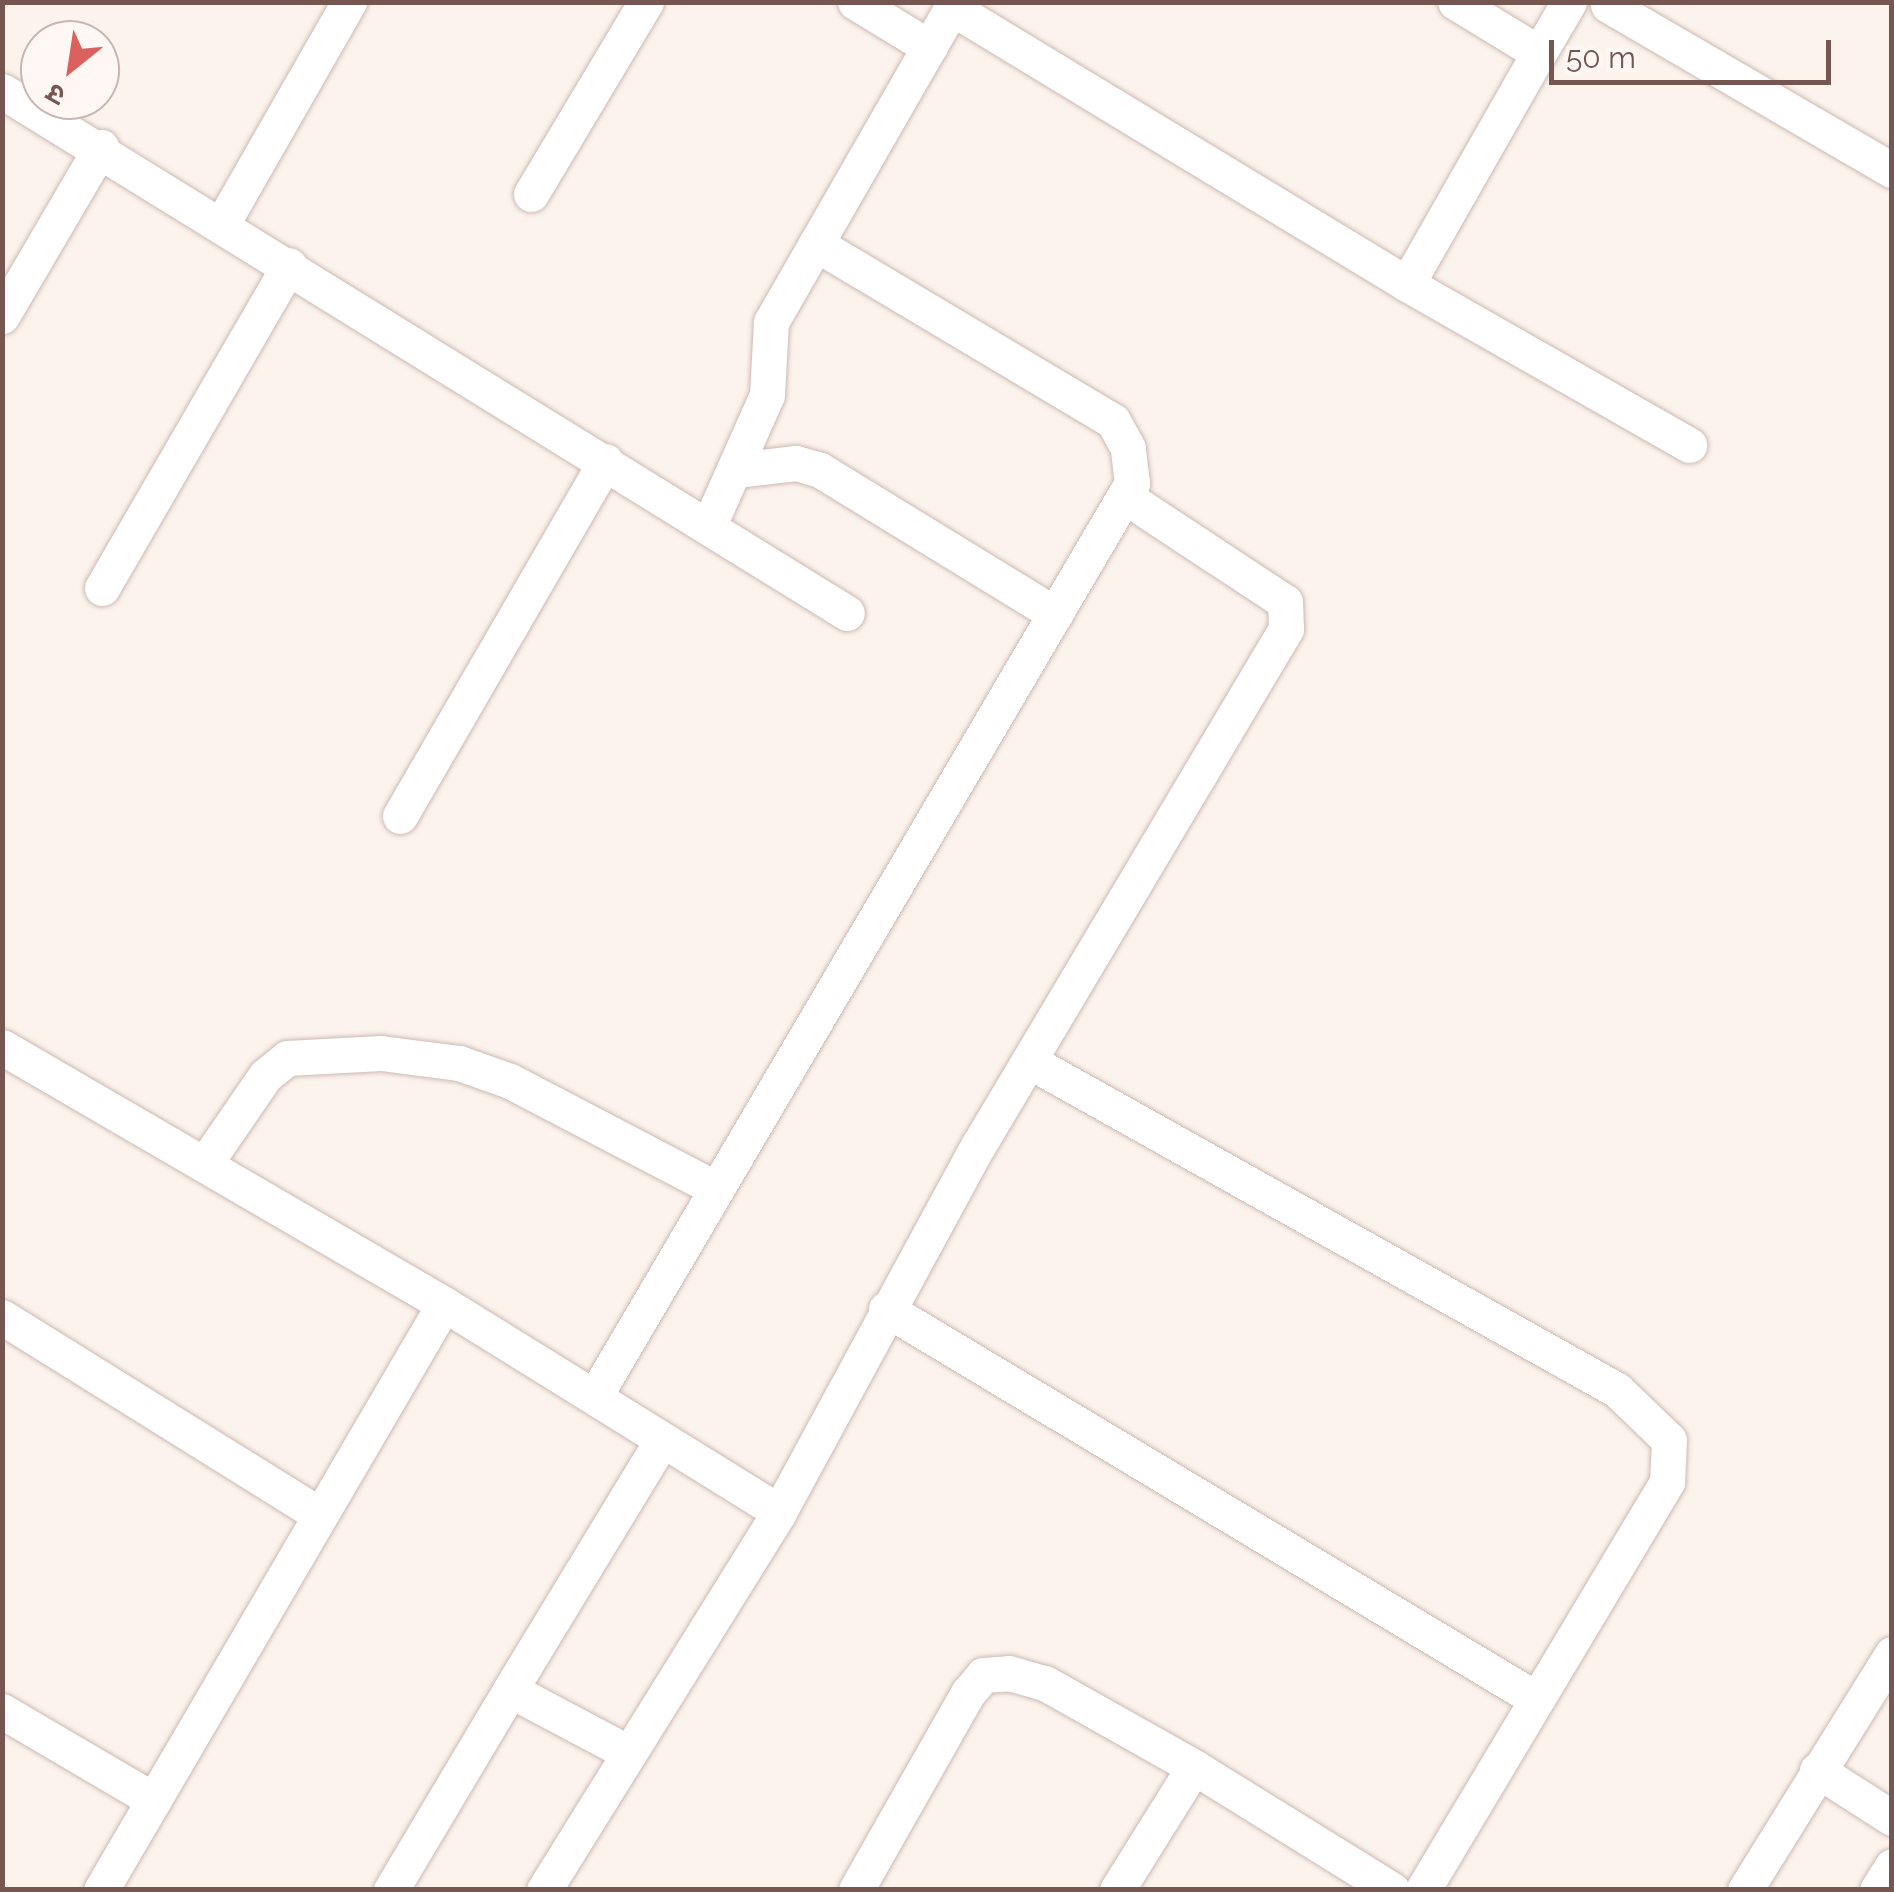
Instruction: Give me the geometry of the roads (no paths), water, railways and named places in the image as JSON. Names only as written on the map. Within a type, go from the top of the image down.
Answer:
[{"type":"street","points":[[223,222],[349,2]]},
{"type":"street","points":[[531,194],[646,2]]},
{"type":"street","points":[[855,2],[930,47]]},
{"type":"street","points":[[1454,2],[1539,53]]},
{"type":"street","points":[[1408,284],[1568,2]]},
{"type":"street","points":[[1607,3],[1892,170]]},
{"type":"street","points":[[710,523],[767,395],[772,322],[954,5],[1408,284],[1690,445]]},
{"type":"street","points":[[2,91],[223,222],[710,523],[847,613]]},
{"type":"street","points":[[2,316],[101,147]]},
{"type":"street","points":[[596,1394],[1126,497],[1132,468],[1113,420],[816,244]]},
{"type":"street","points":[[102,588],[289,264]]},
{"type":"street","points":[[400,816],[606,461]]},
{"type":"street","points":[[736,470],[796,463],[820,470],[1056,614]]},
{"type":"street","points":[[544,1890],[779,1512],[886,1309],[1290,617],[1286,602],[1126,497]]},
{"type":"street","points":[[2,1047],[206,1162],[596,1394],[661,1442],[779,1512]]},
{"type":"street","points":[[206,1162],[265,1076],[287,1058],[381,1053],[459,1063],[510,1081],[718,1189]]},
{"type":"street","points":[[1029,1061],[1617,1390],[1656,1422],[1674,1455],[1667,1482],[1423,1890]]},
{"type":"street","points":[[102,1890],[444,1304]]},
{"type":"street","points":[[886,1309],[1536,1699]]},
{"type":"street","points":[[2,1317],[318,1514]]},
{"type":"street","points":[[391,1890],[661,1442]]},
{"type":"street","points":[[1744,1890],[1892,1654]]},
{"type":"street","points":[[856,1890],[983,1675],[1045,1684],[1194,1767],[1392,1890]]},
{"type":"street","points":[[510,1690],[627,1752]]},
{"type":"street","points":[[2,1711],[154,1800]]},
{"type":"street","points":[[1117,1890],[1194,1767]]},
{"type":"street","points":[[1816,1770],[1892,1818]]},
{"type":"street","points":[[1877,1890],[1892,1866]]}]
